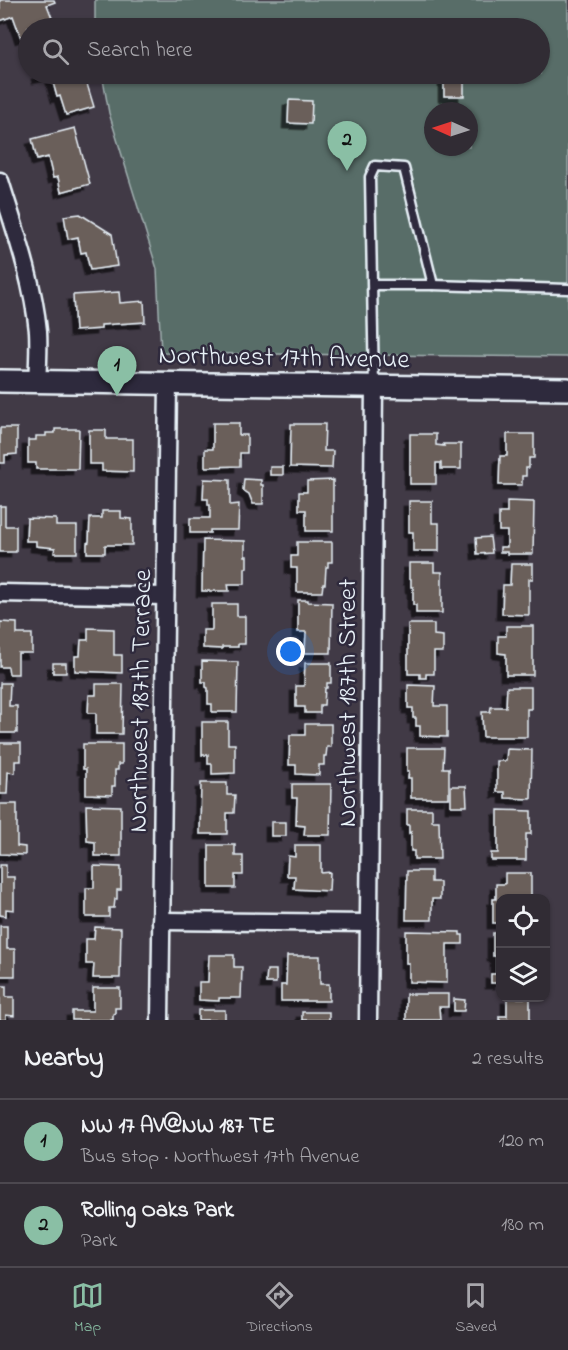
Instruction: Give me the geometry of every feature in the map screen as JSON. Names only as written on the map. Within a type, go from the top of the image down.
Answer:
[{"type":"street","points":[[0,181],[29,280],[38,330],[37,382]]},
{"type":"street","name":"Northwest 17th Avenue","points":[[0,381],[568,388]]},
{"type":"street","name":"Northwest 187th Terrace","points":[[160,1020],[168,383]]},
{"type":"street","name":"Northwest 187th Street","points":[[368,1020],[374,386]]},
{"type":"street","points":[[0,592],[165,596]]},
{"type":"street","points":[[161,921],[370,923]]},
{"type":"lane","points":[[374,386],[370,177],[375,166],[404,168],[433,285]]},
{"type":"lane","points":[[373,285],[568,289]]},
{"type":"green space","points":[[95,0],[568,0],[568,357],[161,353],[157,269],[109,113],[104,84],[550,84],[550,18],[95,18]]},
{"type":"building","points":[[0,0],[54,0],[55,2],[47,5],[52,18],[18,18],[18,30],[13,16],[0,21]]},
{"type":"building","points":[[53,84],[87,84],[94,107],[66,115],[60,96],[57,97]]},
{"type":"building","points":[[444,84],[464,84],[464,96],[444,96]]},
{"type":"building","points":[[289,100],[312,101],[311,124],[288,123]]},
{"type":"building","points":[[75,128],[90,184],[61,192],[58,177],[53,178],[48,157],[37,160],[32,139]]},
{"type":"building","points":[[80,214],[112,234],[117,266],[90,270],[86,252],[81,253],[78,237],[68,239],[64,216]]},
{"type":"building","points":[[119,292],[120,303],[144,301],[145,322],[101,325],[101,329],[75,331],[73,295]]},
{"type":"building","points":[[213,423],[239,423],[239,435],[247,435],[247,453],[240,453],[240,466],[205,467],[205,449],[213,449]]},
{"type":"building","points":[[291,424],[325,424],[324,451],[333,451],[332,468],[290,467]]},
{"type":"building","points":[[0,428],[17,428],[17,454],[5,455],[5,463],[0,463]]},
{"type":"building","points":[[55,429],[79,429],[78,469],[36,469],[36,463],[28,463],[28,440],[36,440],[36,436],[46,436],[46,433],[55,433]]},
{"type":"building","points":[[89,430],[106,430],[106,439],[133,439],[133,472],[102,471],[102,464],[89,464]]},
{"type":"building","points":[[410,434],[436,434],[436,445],[461,444],[461,469],[441,469],[441,463],[436,463],[436,484],[410,484]]},
{"type":"building","points":[[507,434],[534,434],[534,458],[529,458],[529,468],[526,468],[526,476],[522,476],[522,485],[499,485],[500,456],[507,456]]},
{"type":"building","points":[[270,467],[283,467],[283,475],[270,475]]},
{"type":"building","points":[[204,479],[230,480],[230,505],[239,504],[238,530],[190,533],[190,518],[210,518],[208,499],[203,499]]},
{"type":"building","points":[[244,479],[261,480],[263,504],[253,504],[249,494],[243,490]]},
{"type":"building","points":[[333,480],[333,531],[306,531],[306,510],[299,510],[299,492],[307,492],[307,481]]},
{"type":"building","points":[[409,501],[432,501],[432,523],[439,523],[439,551],[413,551],[413,532],[409,532]]},
{"type":"building","points":[[507,501],[534,502],[533,554],[500,552],[500,547],[507,547],[507,531],[499,531],[499,513],[507,513]]},
{"type":"building","points":[[0,506],[5,506],[5,526],[16,526],[16,552],[0,552]]},
{"type":"building","points":[[102,511],[121,511],[121,518],[132,519],[132,545],[105,545],[105,553],[87,553],[90,518],[102,518]]},
{"type":"building","points":[[27,518],[56,519],[56,526],[77,526],[77,553],[54,553],[55,548],[36,546],[36,541],[26,541]]},
{"type":"building","points":[[490,537],[492,553],[477,554],[476,538]]},
{"type":"building","points":[[203,540],[245,541],[247,568],[245,568],[245,584],[228,584],[229,591],[202,591]]},
{"type":"building","points":[[297,542],[332,542],[332,562],[328,562],[328,567],[326,567],[322,592],[297,592],[297,568],[291,568],[291,556],[297,556]]},
{"type":"building","points":[[409,563],[434,563],[434,572],[442,572],[442,613],[416,613],[416,605],[413,605],[413,587],[409,579]]},
{"type":"building","points":[[511,564],[533,564],[533,579],[529,579],[529,615],[502,614],[503,585],[510,585]]},
{"type":"building","points":[[298,600],[332,603],[331,653],[305,653],[306,632],[298,632]]},
{"type":"building","points":[[212,604],[237,604],[237,616],[245,616],[245,644],[238,644],[238,647],[222,647],[222,649],[203,648],[203,630],[212,630]]},
{"type":"building","points":[[0,622],[17,623],[17,634],[32,634],[32,653],[18,653],[18,674],[9,674],[8,667],[0,667]]},
{"type":"building","points":[[408,624],[434,624],[434,635],[443,636],[443,652],[434,652],[434,674],[426,674],[426,678],[420,678],[420,674],[408,674]]},
{"type":"building","points":[[506,626],[533,626],[533,675],[506,675],[506,654],[498,653],[498,636],[506,636]]},
{"type":"building","points":[[88,628],[114,629],[114,655],[122,655],[122,673],[75,671],[75,656],[80,656],[81,640],[88,640]]},
{"type":"building","points":[[202,661],[238,662],[237,712],[212,712],[212,704],[208,704],[206,682],[202,682]]},
{"type":"building","points":[[53,663],[66,663],[66,673],[53,673]]},
{"type":"building","points":[[305,663],[331,663],[331,683],[327,683],[327,688],[325,688],[324,705],[320,705],[320,713],[305,713],[305,707],[296,707],[296,686],[304,686]]},
{"type":"building","points":[[0,683],[10,683],[9,706],[17,706],[17,733],[0,733]]},
{"type":"building","points":[[96,684],[123,684],[122,734],[96,734],[96,713],[88,713],[89,695],[96,695]]},
{"type":"building","points":[[408,685],[435,686],[434,706],[447,706],[447,737],[420,736],[420,726],[416,726],[416,718],[413,718],[413,708],[408,708]]},
{"type":"building","points":[[507,687],[531,687],[531,709],[527,709],[527,737],[483,737],[482,712],[490,712],[491,707],[506,707]]},
{"type":"building","points":[[202,722],[228,722],[228,744],[235,744],[235,773],[212,774],[212,764],[208,764],[208,755],[202,755]]},
{"type":"building","points":[[305,724],[331,724],[331,747],[327,747],[324,765],[319,765],[319,775],[296,774],[296,765],[289,765],[290,735],[305,735]]},
{"type":"building","points":[[0,743],[21,743],[21,761],[15,761],[15,773],[8,772],[7,794],[0,794]]},
{"type":"building","points":[[83,744],[122,744],[122,764],[118,764],[118,770],[115,770],[115,786],[112,786],[112,795],[86,794]]},
{"type":"building","points":[[407,748],[444,748],[443,768],[449,768],[449,798],[411,798],[411,778],[408,778],[409,771],[407,771]]},
{"type":"building","points":[[507,749],[532,750],[531,799],[505,798],[505,792],[497,792],[497,761],[506,761]]},
{"type":"building","points":[[201,783],[227,783],[227,795],[235,795],[234,813],[227,813],[227,834],[200,834]]},
{"type":"building","points":[[292,784],[331,784],[330,835],[304,835],[305,826],[296,825],[297,798],[292,798]]},
{"type":"building","points":[[451,786],[466,786],[467,806],[451,806]]},
{"type":"building","points":[[0,804],[17,804],[17,846],[25,847],[25,855],[0,854]]},
{"type":"building","points":[[86,805],[121,806],[121,856],[95,856],[95,842],[87,841]]},
{"type":"building","points":[[407,809],[432,809],[432,821],[439,821],[440,859],[414,859],[414,851],[411,851],[411,832],[409,833],[409,825],[407,825]]},
{"type":"building","points":[[498,810],[531,811],[531,834],[526,834],[526,860],[491,860],[491,853],[498,853]]},
{"type":"building","points":[[271,822],[286,822],[286,836],[271,836]]},
{"type":"building","points":[[209,845],[235,845],[235,856],[243,856],[243,875],[235,875],[235,888],[209,888]]},
{"type":"building","points":[[295,845],[321,845],[321,873],[330,872],[329,891],[294,889],[295,876],[287,876],[288,856],[295,857]]},
{"type":"building","points":[[0,865],[6,865],[6,877],[14,877],[14,910],[6,909],[6,916],[0,915]]},
{"type":"building","points":[[94,866],[121,867],[121,890],[117,890],[114,908],[109,908],[109,917],[86,917],[86,888],[94,888]]},
{"type":"building","points":[[407,871],[431,871],[431,882],[440,882],[440,899],[432,899],[432,920],[406,920]]},
{"type":"building","points":[[505,873],[531,873],[531,894],[496,894],[496,884],[505,884]]},
{"type":"building","points":[[493,899],[496,899],[496,923],[493,923]]},
{"type":"building","points":[[0,926],[7,926],[7,949],[15,949],[15,976],[0,976]]},
{"type":"building","points":[[95,927],[121,928],[120,978],[93,978],[94,964],[86,964],[86,939],[94,939]]},
{"type":"building","points":[[406,931],[460,932],[460,935],[463,935],[463,944],[447,944],[447,983],[409,982],[409,963],[406,963]]},
{"type":"building","points":[[493,933],[496,933],[496,956],[493,956]]},
{"type":"building","points":[[209,955],[234,955],[234,967],[242,967],[241,998],[219,998],[219,1001],[199,1000],[199,982],[208,982]]},
{"type":"building","points":[[287,956],[320,956],[320,984],[329,984],[329,1001],[281,1001],[281,985],[286,985]]},
{"type":"building","points":[[267,970],[276,970],[276,983],[266,983]]},
{"type":"building","points":[[491,974],[496,974],[496,983],[491,983]]},
{"type":"building","points":[[0,986],[6,986],[6,997],[14,997],[14,1016],[6,1015],[6,1020],[0,1020]]},
{"type":"building","points":[[93,988],[120,988],[120,1008],[115,1008],[113,1020],[72,1020],[72,1011],[93,1011]]},
{"type":"building","points":[[406,994],[448,994],[448,1007],[439,1007],[440,1020],[406,1020]]},
{"type":"building","points":[[454,999],[465,1000],[464,1011],[454,1011]]},
{"type":"building","points":[[507,1002],[530,1002],[530,1020],[499,1020],[499,1016],[507,1016]]},
{"type":"building","points":[[198,1010],[225,1010],[225,1020],[198,1020]]},
{"type":"building","points":[[302,1012],[329,1012],[329,1020],[302,1020]]},
{"type":"place","name":"Rolling Oaks Park","points":[[347,171]]},
{"type":"place","name":"NW 17 AV@NW 187 TE","points":[[117,396]]}]
